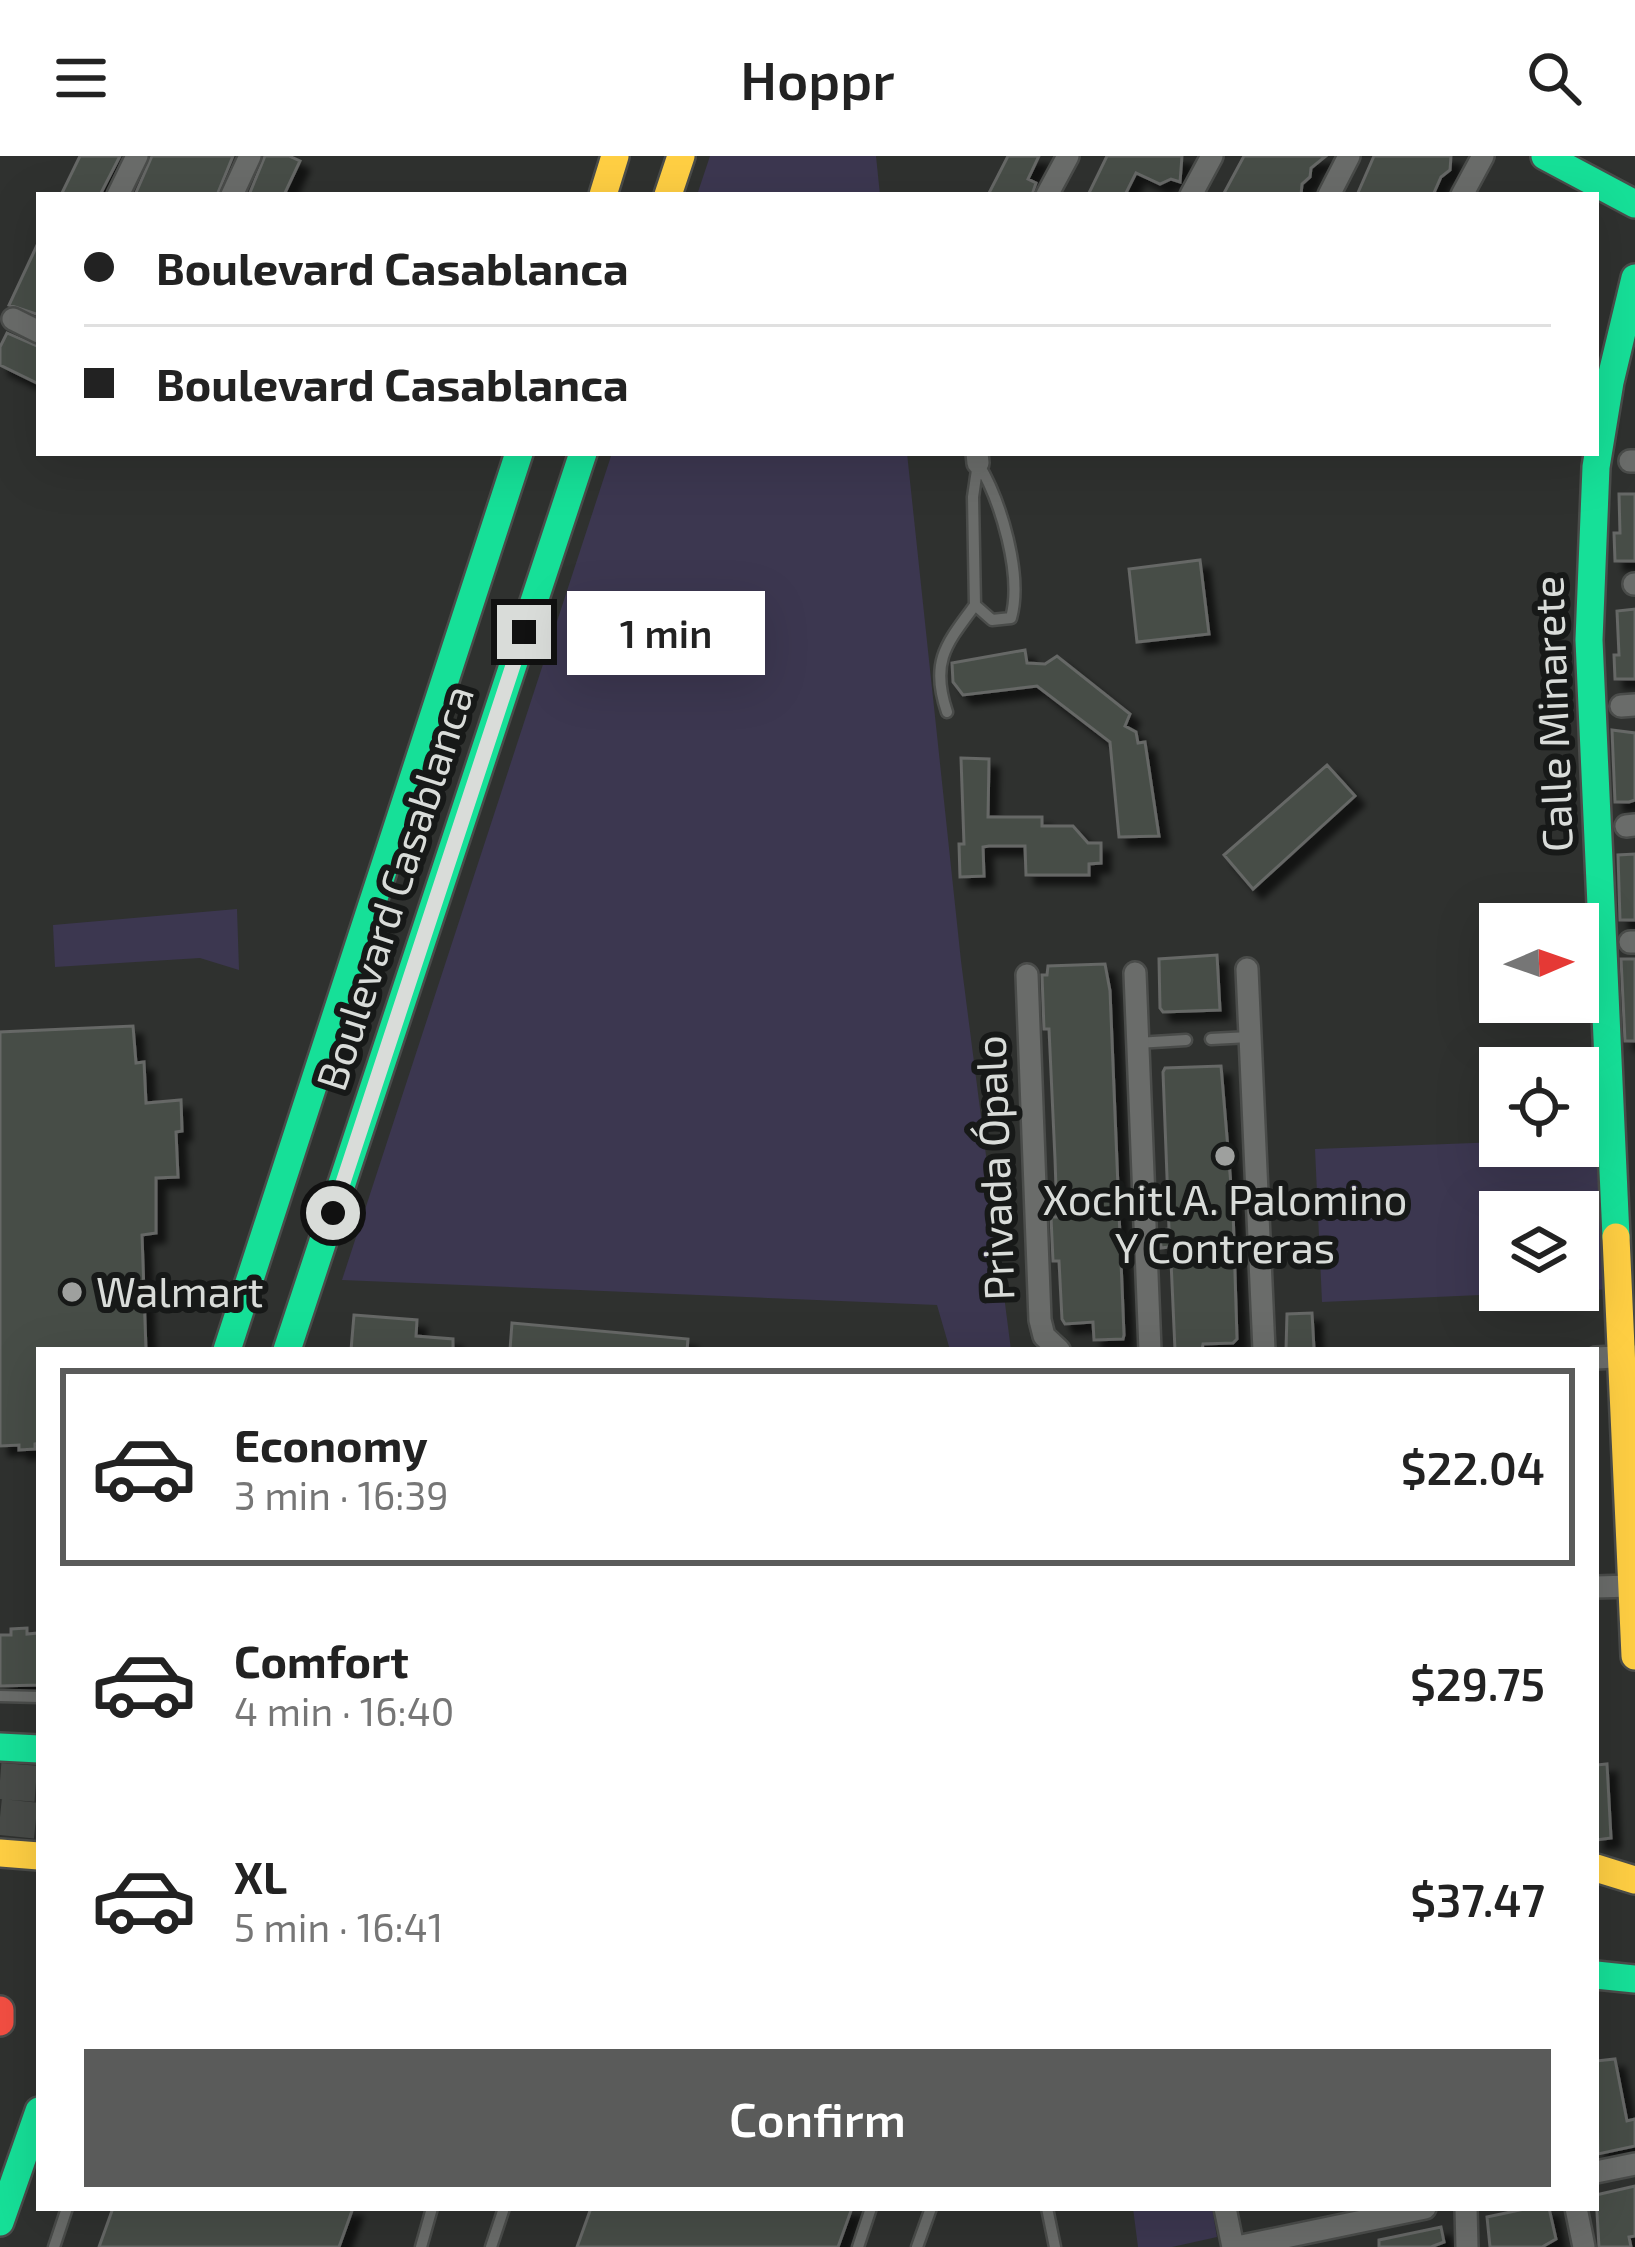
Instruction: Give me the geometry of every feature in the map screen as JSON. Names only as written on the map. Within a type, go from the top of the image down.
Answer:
[{"type":"main road","points":[[604,192],[616,156]]},
{"type":"main road","points":[[669,192],[681,156]]},
{"type":"main road","points":[[1545,156],[1599,192],[1635,204]]},
{"type":"main road","name":"Calle Minarete","points":[[1599,450],[1635,278]]},
{"type":"main road","name":"Boulevard Casablanca","points":[[228,1347],[518,456]]},
{"type":"main road","name":"Boulevard Casablanca","points":[[288,1347],[582,456]]},
{"type":"main road","name":"Calle Minarete","points":[[1598,456],[1589,640],[1617,1357],[1630,1474],[1635,1656]]},
{"type":"main road","points":[[0,1853],[36,1856]]},
{"type":"main road","points":[[1599,1869],[1635,1880]]},
{"type":"main road","points":[[1599,1889],[1635,1892]]},
{"type":"main road","points":[[1599,1975],[1635,1979]]},
{"type":"main road","points":[[1599,1998],[1635,2001]]},
{"type":"main road","points":[[0,2010],[0,2022]]},
{"type":"main road","points":[[0,2222],[36,2120]]},
{"type":"street","points":[[119,192],[137,156]]},
{"type":"street","points":[[233,192],[250,156]]},
{"type":"street","points":[[1049,192],[1068,156]]},
{"type":"street","points":[[1193,192],[1211,156]]},
{"type":"street","points":[[1331,192],[1349,156]]},
{"type":"street","points":[[1464,192],[1483,156]]},
{"type":"street","points":[[14,319],[36,330]]},
{"type":"street","points":[[1247,969],[1264,1347]]},
{"type":"street","points":[[1135,973],[1150,1347]]},
{"type":"street","name":"Privada Ópalo","points":[[1027,975],[1040,1321],[1044,1336],[1056,1347]]},
{"type":"street","points":[[1599,1587],[1631,1586]]},
{"type":"street","points":[[1599,2171],[1635,2164]]},
{"type":"street","points":[[1226,2211],[1235,2247],[1328,2238],[1360,2215],[1397,2211]]},
{"type":"street","points":[[1466,2211],[1467,2247]]},
{"type":"street","points":[[1577,2211],[1584,2247]]},
{"type":"lane","points":[[947,712],[938,686],[943,647],[975,605],[973,496],[978,458]]},
{"type":"lane","points":[[975,605],[992,620],[1011,618],[1018,595],[994,490],[978,458]]},
{"type":"lane","points":[[1211,1039],[1250,1037]]},
{"type":"lane","points":[[1138,1043],[1186,1040]]},
{"type":"lane","points":[[0,1696],[36,1697]]},
{"type":"lane","points":[[54,2247],[66,2211]]},
{"type":"lane","points":[[421,2247],[431,2211]]},
{"type":"lane","points":[[491,2247],[503,2211]]},
{"type":"lane","points":[[858,2247],[870,2211]]},
{"type":"lane","points":[[917,2247],[930,2211]]},
{"type":"lane","points":[[1048,2211],[1055,2247]]},
{"type":"shaded area","points":[[710,156],[876,156],[880,192],[698,192]]},
{"type":"shaded area","points":[[611,456],[907,456],[961,961],[1011,1347],[949,1347],[937,1305],[342,1280]]},
{"type":"shaded area","points":[[237,909],[239,970],[200,958],[55,967],[53,925]]},
{"type":"shaded area","points":[[1611,1138],[1617,1289],[1599,1290],[1599,1191],[1479,1191],[1479,1295],[1322,1302],[1315,1149],[1479,1143],[1479,1167],[1599,1167],[1599,1139]]},
{"type":"shaded area","points":[[1133,2211],[1213,2211],[1217,2237],[1172,2247],[1138,2247]]},
{"type":"building","points":[[80,156],[120,156],[102,192],[62,192]]},
{"type":"building","points":[[152,156],[233,156],[218,192],[136,192]]},
{"type":"building","points":[[265,156],[300,161],[285,192],[250,192]]},
{"type":"building","points":[[1008,156],[1039,156],[1028,179],[1036,183],[1033,192],[990,192]]},
{"type":"building","points":[[1107,156],[1182,156],[1180,182],[1171,179],[1160,184],[1136,173],[1126,192],[1089,192]]},
{"type":"building","points":[[1244,156],[1326,156],[1311,168],[1301,192],[1225,192]]},
{"type":"building","points":[[1374,156],[1451,156],[1450,170],[1434,192],[1358,192]]},
{"type":"building","points":[[36,247],[36,314],[9,305]]},
{"type":"building","points":[[7,333],[36,346],[36,383],[0,365],[0,347]]},
{"type":"building","points":[[1619,494],[1635,494],[1635,561],[1615,561]]},
{"type":"building","points":[[1200,560],[1209,634],[1137,642],[1129,569]]},
{"type":"building","points":[[1635,609],[1635,679],[1615,679],[1617,611]]},
{"type":"building","points":[[1025,650],[1027,663],[1045,664],[1057,656],[1130,714],[1125,726],[1136,732],[1138,743],[1145,742],[1159,836],[1119,837],[1110,742],[1037,686],[963,695],[953,682],[952,663]]},
{"type":"building","points":[[1612,730],[1635,733],[1635,800],[1629,802],[1615,802]]},
{"type":"building","points":[[961,758],[989,759],[988,817],[1042,817],[1042,826],[1073,826],[1088,843],[1101,843],[1101,863],[1089,864],[1089,875],[1026,875],[1025,846],[989,846],[983,847],[984,876],[960,877],[959,844],[964,844]]},
{"type":"building","points":[[1327,765],[1355,796],[1253,889],[1224,855]]},
{"type":"building","points":[[1635,854],[1635,920],[1620,920],[1618,855]]},
{"type":"building","points":[[1217,955],[1220,1010],[1163,1012],[1159,959]]},
{"type":"building","points":[[1621,959],[1635,959],[1635,1041],[1625,1041]]},
{"type":"building","points":[[1105,964],[1110,991],[1124,1335],[1123,1339],[1094,1340],[1093,1322],[1065,1324],[1062,1319],[1059,1261],[1053,1261],[1055,1159],[1042,975],[1047,975],[1048,966]]},
{"type":"building","name":"Walmart","points":[[133,1026],[136,1063],[144,1062],[146,1103],[181,1100],[182,1131],[176,1132],[178,1177],[156,1178],[156,1233],[142,1235],[146,1347],[36,1347],[35,1449],[0,1446],[0,1032]]},
{"type":"building","points":[[1221,1066],[1233,1209],[1237,1339],[1233,1343],[1175,1347],[1171,1261],[1169,1247],[1161,1248],[1160,1230],[1169,1229],[1165,1068]]},
{"type":"building","points":[[1312,1313],[1314,1347],[1286,1347],[1287,1314]]},
{"type":"building","points":[[354,1315],[417,1320],[416,1336],[453,1339],[453,1347],[351,1347]]},
{"type":"building","points":[[512,1323],[688,1339],[687,1347],[510,1347]]},
{"type":"building","points":[[27,1628],[27,1634],[36,1633],[36,1685],[0,1686],[0,1635],[11,1635],[11,1629]]},
{"type":"building","points":[[1607,1764],[1611,1838],[1599,1840],[1599,1765]]},
{"type":"building","points":[[1615,2059],[1627,2121],[1635,2119],[1635,2146],[1599,2154],[1599,2061]]},
{"type":"building","points":[[1635,2186],[1631,2247],[1599,2247],[1599,2194]]},
{"type":"building","points":[[112,2211],[352,2211],[339,2247],[99,2247]]},
{"type":"building","points":[[590,2211],[851,2211],[838,2247],[577,2247]]},
{"type":"building","points":[[1550,2211],[1556,2239],[1542,2247],[1490,2247],[1487,2217]]},
{"type":"building","points":[[1441,2227],[1444,2242],[1431,2247],[1379,2247],[1379,2240]]},
{"type":"tunnel","points":[[0,1781],[36,1784]]},
{"type":"tunnel","points":[[0,1817],[36,1821]]},
{"type":"traffic: fast","points":[[1545,156],[1635,204]]},
{"type":"traffic: fast","points":[[1599,449],[1635,278]]},
{"type":"traffic: fast","points":[[228,1347],[518,456]]},
{"type":"traffic: fast","points":[[288,1347],[582,456]]},
{"type":"traffic: fast","points":[[1598,456],[1589,640],[1616,1237]]},
{"type":"traffic: fast","points":[[0,1747],[36,1749]]},
{"type":"traffic: fast","points":[[1599,1975],[1635,1979]]},
{"type":"traffic: fast","points":[[0,2222],[36,2120]]},
{"type":"traffic: slow","points":[[604,192],[615,156]]},
{"type":"traffic: slow","points":[[669,192],[681,156]]},
{"type":"traffic: slow","points":[[1616,1237],[1635,1656]]},
{"type":"traffic: slow","points":[[0,1853],[36,1856]]},
{"type":"traffic: slow","points":[[1599,1869],[1635,1880]]},
{"type":"traffic: jam","points":[[0,2010],[0,2022]]},
{"type":"place","name":"Xochitl A. Palomino Y Contreras","points":[[1225,1156]]},
{"type":"place","name":"Walmart","points":[[72,1292]]},
{"type":"route","points":[[333,1213],[524,632]]}]
